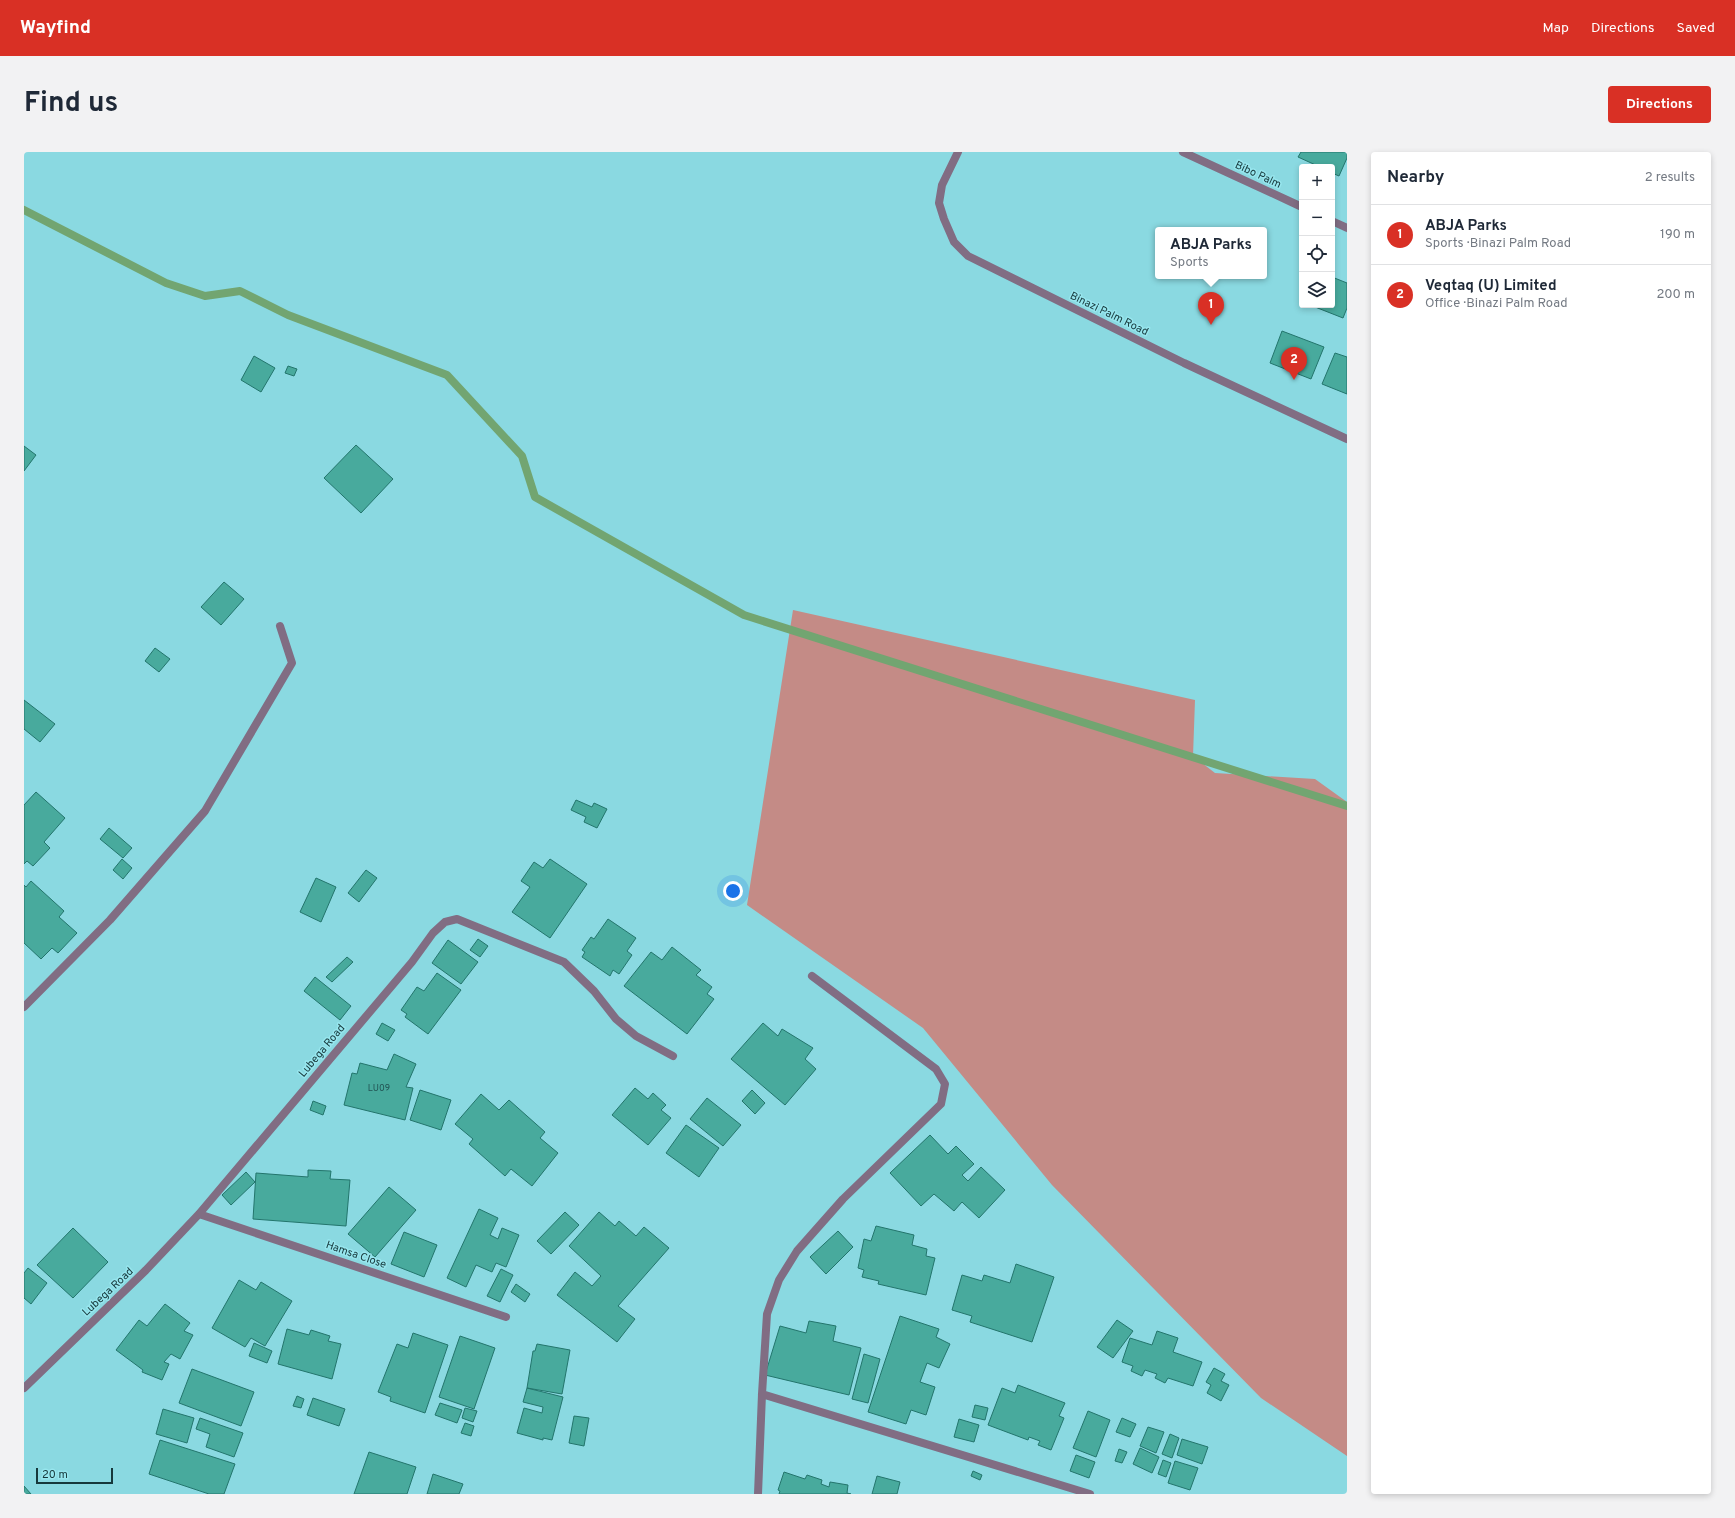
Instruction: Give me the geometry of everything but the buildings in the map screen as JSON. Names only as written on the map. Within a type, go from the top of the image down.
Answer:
[{"type":"street","name":"Binazi Palm Road","points":[[958,152],[942,185],[939,203],[954,242],[968,256],[1184,363],[1347,439]]},
{"type":"street","name":"Bibo Palm","points":[[1183,152],[1299,206]]},
{"type":"street","points":[[1335,222],[1347,228]]},
{"type":"street","points":[[24,1007],[110,920],[205,810],[292,663],[280,626]]},
{"type":"street","name":"Lubega Road","points":[[24,1388],[146,1270],[199,1214],[412,962],[433,933],[445,922],[457,919],[564,962],[594,991],[616,1019],[636,1036],[673,1056]]},
{"type":"street","points":[[758,1494],[767,1314],[779,1280],[797,1251],[843,1199],[941,1104],[945,1084],[936,1069],[812,976]]},
{"type":"street","name":"Hamsa Close","points":[[199,1214],[506,1317]]},
{"type":"street","points":[[762,1394],[1090,1494]]},
{"type":"shaded area","points":[[793,610],[1195,700],[1193,756],[1215,773],[1315,779],[1347,802],[1347,1456],[1261,1398],[1052,1185],[923,1028],[747,905]]},
{"type":"waterway","points":[[24,210],[166,283],[205,296],[240,291],[288,315],[447,375],[522,456],[535,497],[744,615],[1347,806]]},
{"type":"place","name":"ABJA Parks","points":[[1211,325]]},
{"type":"place","name":"Veqtaq (U) Limited","points":[[1294,380]]}]
